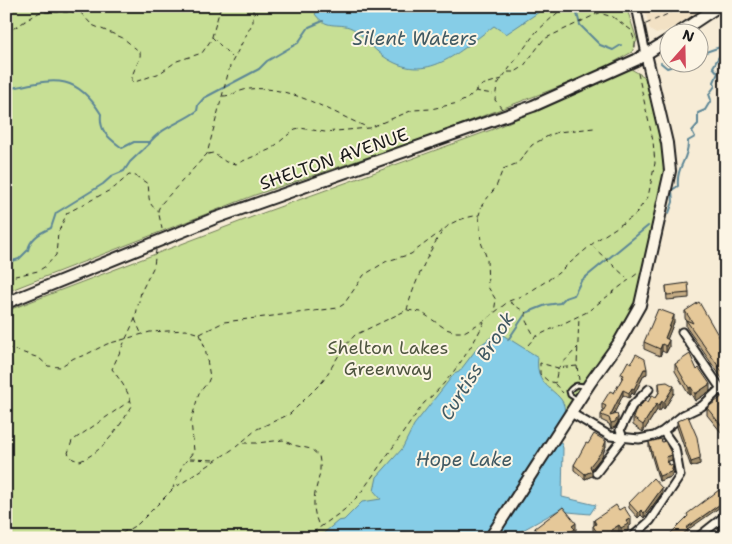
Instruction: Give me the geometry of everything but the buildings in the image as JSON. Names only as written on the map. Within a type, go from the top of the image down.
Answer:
[{"type":"main road","points":[[695,22],[719,6]]},
{"type":"main road","name":"SHELTON AVENUE","points":[[6,303],[159,240],[570,92],[660,45]]},
{"type":"main road","points":[[490,538],[579,400],[583,386],[632,323],[640,305],[670,171],[667,143],[646,54]]},
{"type":"street","points":[[636,6],[646,54]]},
{"type":"street","points":[[682,332],[726,396]]},
{"type":"street","points":[[623,438],[620,430],[632,406],[649,389]]},
{"type":"street","points":[[570,413],[610,436],[639,439],[654,436],[663,431],[683,415],[702,406],[720,389]]},
{"type":"street","points":[[631,538],[650,521],[680,476],[675,448],[663,431]]},
{"type":"street","points":[[596,473],[623,438]]},
{"type":"street","points":[[697,538],[726,516]]},
{"type":"lane","points":[[579,400],[570,395],[574,386],[583,386]]},
{"type":"path","points":[[6,32],[40,12],[80,12],[92,25],[123,38],[140,52],[141,58],[132,74],[132,81],[135,82],[160,73],[177,60],[202,54],[212,37],[220,6]]},
{"type":"path","points":[[131,400],[124,402],[72,441],[68,453],[73,459],[80,461],[99,450],[124,420],[132,406],[131,400],[112,368],[124,338],[135,319],[141,292],[154,266],[162,229],[158,210],[176,186],[207,154],[225,81],[233,57],[253,22],[253,6]]},
{"type":"path","points":[[505,117],[495,100],[494,94],[502,78],[536,32],[565,6]]},
{"type":"path","points":[[631,30],[670,14],[679,6]]},
{"type":"path","points":[[508,72],[515,72],[523,67],[544,39],[593,14],[604,14],[621,21],[631,30],[635,42],[634,49]]},
{"type":"path","points":[[212,37],[233,57]]},
{"type":"path","points":[[114,538],[138,524],[172,489],[264,425],[290,414],[323,381],[344,347],[355,335],[407,310],[421,312],[446,329],[461,333],[484,321],[509,301],[525,295],[556,274],[591,245],[634,216],[646,202],[650,190],[654,150],[637,70]]},
{"type":"path","points":[[207,154],[213,153],[226,162],[236,164],[271,149],[294,129],[300,128],[325,132],[369,128],[413,110],[431,109],[458,103],[467,99],[473,91],[482,85],[502,78]]},
{"type":"path","points":[[222,96],[231,96],[248,89],[278,91],[305,98],[369,128]]},
{"type":"path","points":[[473,91],[494,94]]},
{"type":"path","points":[[494,313],[496,300],[488,287],[488,259],[481,242],[479,215],[482,204],[496,187],[503,169],[518,163],[532,146],[558,132],[594,128]]},
{"type":"path","points":[[6,278],[38,271],[46,266],[56,255],[58,234],[67,213],[114,188],[129,175],[136,176],[148,184],[148,198],[152,207],[158,210]]},
{"type":"path","points":[[6,348],[39,358],[48,366],[64,366],[74,358],[83,356],[107,344],[141,334],[186,330],[200,334],[224,322],[338,308],[344,304],[364,275],[387,261],[411,254],[462,219],[479,215]]},
{"type":"path","points":[[407,310],[416,279],[444,230]]},
{"type":"path","points":[[591,245],[628,279]]},
{"type":"path","points":[[528,345],[535,337],[579,316],[628,279],[650,266]]},
{"type":"path","points":[[509,301],[526,313],[526,321],[535,337]]},
{"type":"path","points":[[579,316],[577,366],[583,386]]},
{"type":"path","points":[[135,319],[141,334]]},
{"type":"path","points":[[305,538],[344,510],[369,483],[384,457],[424,403],[434,395],[464,357],[484,321]]},
{"type":"path","points":[[172,489],[182,466],[194,451],[195,444],[191,421],[199,394],[210,377],[205,348],[200,334]]},
{"type":"path","points":[[554,383],[558,368],[578,347]]},
{"type":"path","points":[[570,395],[561,393],[554,383],[548,381],[540,374],[540,363],[558,368],[577,366]]},
{"type":"path","points":[[242,442],[257,444],[283,440],[315,453],[321,465],[313,500],[314,514],[319,527]]},
{"type":"path","points":[[189,459],[196,461],[216,460]]},
{"type":"shaded area","points":[[644,6],[706,6],[682,22],[660,22],[660,33],[656,34],[650,30]]},
{"type":"green space","points":[[6,6],[626,6],[637,40],[632,52],[595,73],[428,137],[255,195],[6,292]]},
{"type":"green space","name":"Shelton Lakes Greenway","points":[[631,69],[645,77],[666,159],[665,177],[635,305],[629,321],[486,538],[6,538],[6,311],[260,214],[491,130]]},
{"type":"water","name":"Silent Waters","points":[[322,6],[548,6],[506,34],[494,26],[455,55],[442,62],[428,67],[414,68],[399,65],[383,56],[350,27],[325,23],[315,14]]},
{"type":"water","name":"Hope Lake","points":[[498,332],[538,357],[538,369],[541,377],[545,384],[561,400],[564,406],[564,414],[484,538],[318,538],[338,521],[344,520],[362,502],[381,499],[374,491],[377,477],[402,449],[414,425],[454,374],[459,372],[478,347]]},
{"type":"water","points":[[561,442],[563,448],[562,497],[596,505],[590,514],[557,511],[514,535],[514,538],[499,538],[500,533],[556,445]]},
{"type":"waterway","points":[[575,6],[580,25],[600,45],[613,50],[621,45]]},
{"type":"waterway","points":[[6,89],[35,83],[60,82],[70,84],[81,90],[91,100],[101,114],[103,130],[122,148],[134,142],[150,142],[166,129],[197,111],[198,105],[204,98],[259,69],[267,61],[298,43],[309,27],[323,21]]},
{"type":"waterway","points":[[710,51],[726,45]]},
{"type":"waterway","name":"Curtiss Brook","points":[[669,213],[673,202],[672,190],[678,186],[679,173],[687,153],[688,141],[695,137],[692,131],[698,124],[698,113],[705,110],[711,100],[709,94],[715,86],[714,82],[718,73],[713,67],[720,55],[720,47]]},
{"type":"waterway","points":[[6,263],[19,259],[28,250],[34,239],[51,228],[56,213],[103,184],[112,176],[124,171],[130,162],[150,143]]},
{"type":"waterway","name":"Curtiss Brook","points":[[508,340],[526,313],[546,305],[560,303],[565,298],[574,295],[581,281],[648,226]]}]
